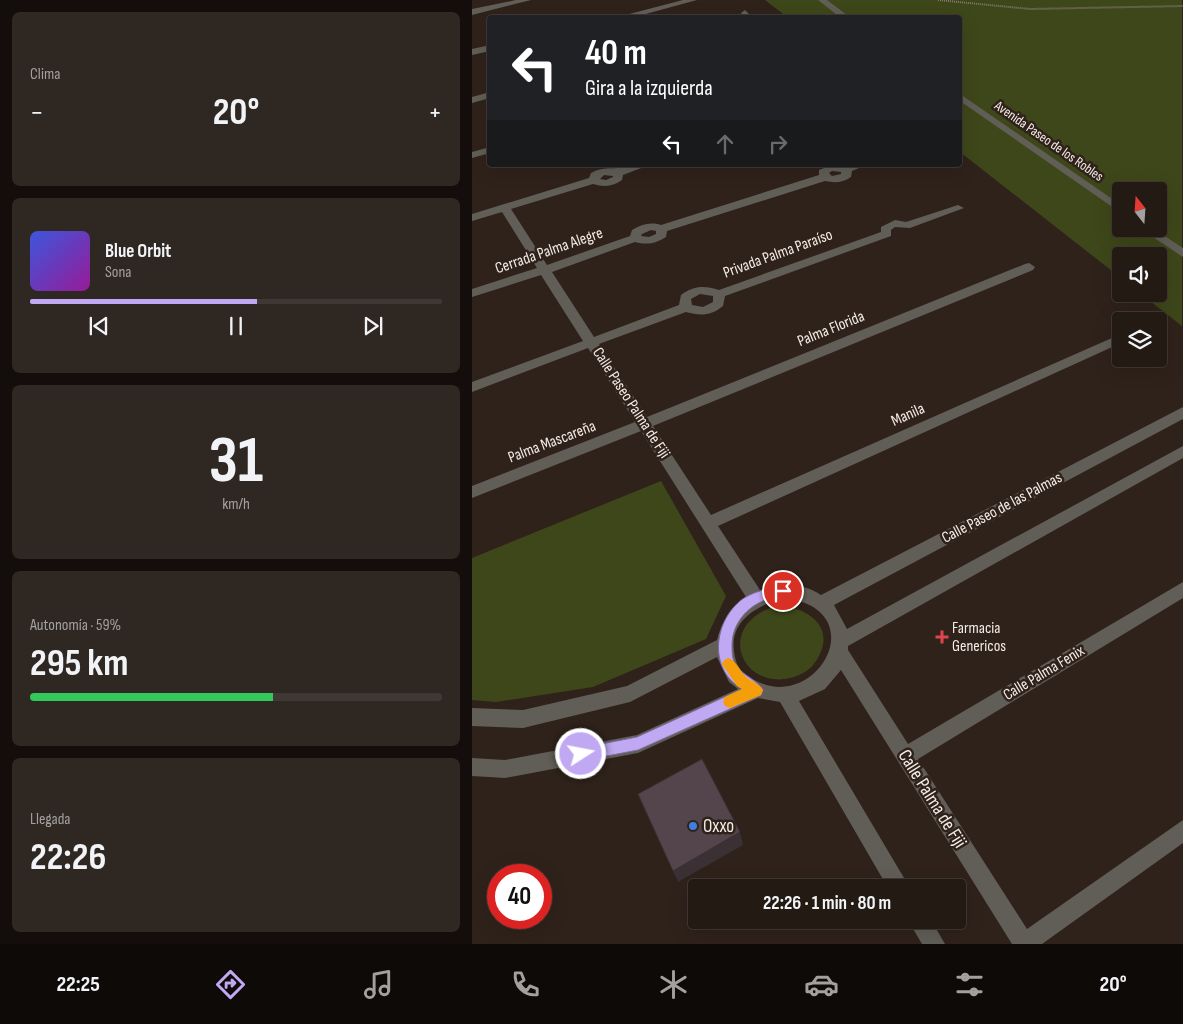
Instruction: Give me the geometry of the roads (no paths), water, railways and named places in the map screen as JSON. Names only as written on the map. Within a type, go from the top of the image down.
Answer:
[{"type":"street","points":[[472,12],[527,0]]},
{"type":"street","points":[[630,15],[693,0]]},
{"type":"street","points":[[822,0],[843,15]]},
{"type":"street","points":[[472,52],[487,49]]},
{"type":"street","points":[[472,100],[487,96]]},
{"type":"street","name":"Avenida Paseo de los Robles","points":[[962,98],[1112,204]]},
{"type":"street","points":[[472,155],[487,151]]},
{"type":"street","points":[[472,218],[594,180],[601,184],[611,183],[618,178],[618,173],[638,167]]},
{"type":"street","name":"Cerrada Palma Alegre","points":[[472,293],[546,270],[636,238],[643,242],[654,241],[662,235],[661,229],[825,177],[832,180],[841,179],[847,175],[846,170],[855,167]]},
{"type":"street","name":"Calle Paseo Palma de Fiji","points":[[505,208],[756,598]]},
{"type":"street","name":"Privada Palma Paraíso","points":[[686,307],[685,298],[694,290],[708,289],[719,294],[887,234],[903,236],[907,231],[906,226],[958,208]]},
{"type":"street","points":[[1160,238],[1182,254]]},
{"type":"street","name":"Palma Florida","points":[[645,424],[1030,267]]},
{"type":"street","points":[[472,387],[686,307],[696,312],[710,310],[719,303],[719,294]]},
{"type":"street","name":"Manila","points":[[709,523],[1112,342]]},
{"type":"street","name":"Calle Paseo de las Palmas","points":[[822,603],[1182,412]]},
{"type":"street","name":"Palma Mascareña","points":[[472,492],[645,424]]},
{"type":"street","points":[[841,647],[1182,451]]},
{"type":"street","name":"Calle Palma Fenix","points":[[905,756],[1182,589]]},
{"type":"street","points":[[783,591],[797,592],[822,603],[832,614],[839,627],[841,647],[832,670],[821,681],[807,690],[786,695],[756,690],[742,682],[731,670],[725,657],[726,633],[733,618],[745,604],[756,598],[783,591]]},
{"type":"street","points":[[472,718],[523,719],[630,694],[724,645]]},
{"type":"street","name":"Calle Palma de Fiji","points":[[841,647],[905,756],[1024,944]]},
{"type":"street","points":[[472,766],[505,769],[638,744],[756,690]]},
{"type":"street","points":[[786,695],[895,879]]},
{"type":"street","points":[[1024,944],[1182,830]]},
{"type":"street","points":[[925,929],[934,944]]},
{"type":"place","name":"Farmacia Genericos","points":[[942,637]]},
{"type":"place","name":"Oxxo","points":[[693,826]]}]
